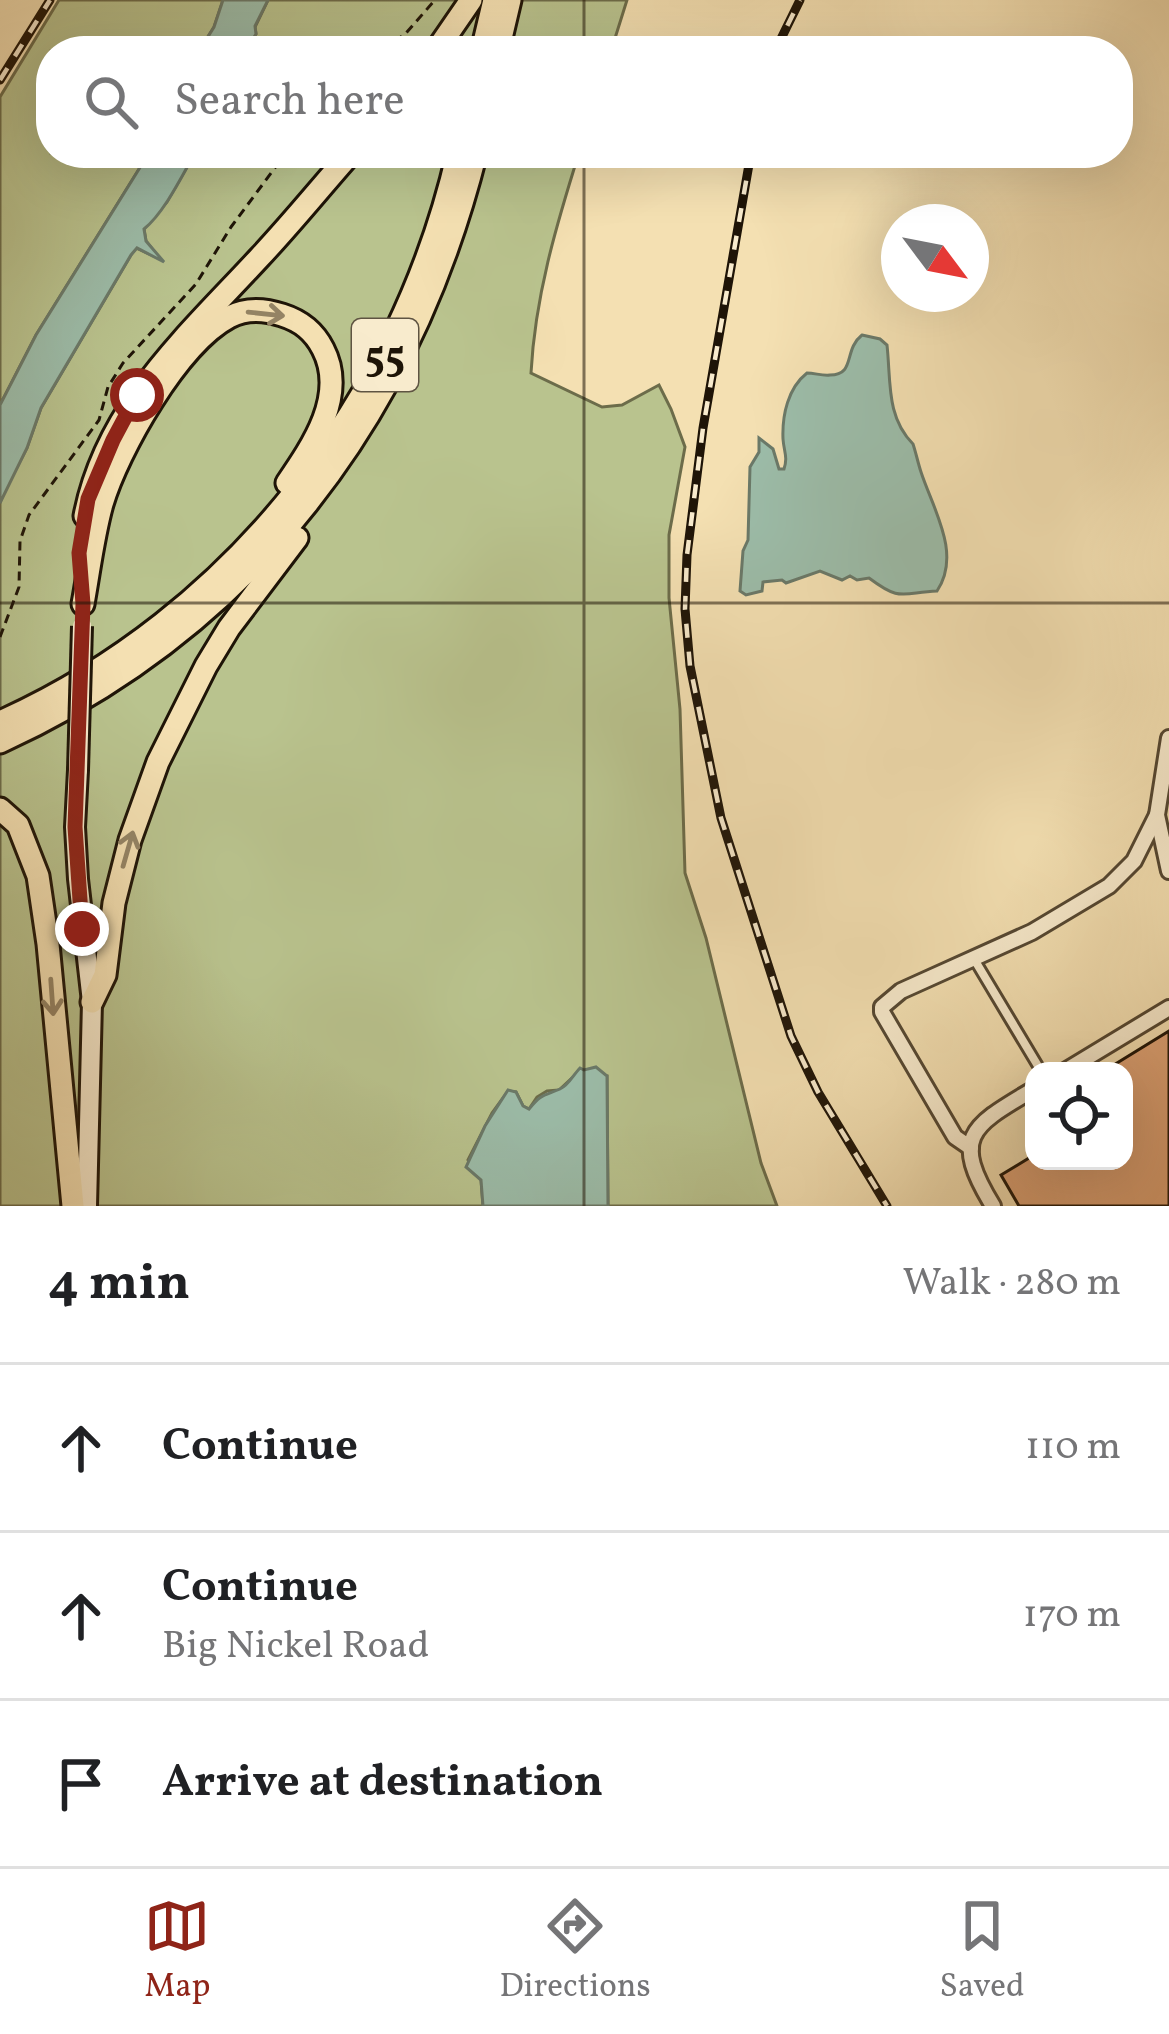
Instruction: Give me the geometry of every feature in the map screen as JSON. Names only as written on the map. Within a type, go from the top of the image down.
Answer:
[{"type":"main road","points":[[447,36],[472,0]]},
{"type":"main road","points":[[486,36],[494,0]]},
{"type":"main road","points":[[502,36],[510,0]]},
{"type":"main road","points":[[87,1206],[92,1002],[75,827],[82,615],[79,553],[88,499],[137,395],[176,345],[338,168]]},
{"type":"main road","name":"55","points":[[0,722],[60,692],[155,630],[239,558],[262,532],[333,441],[392,342],[441,219],[454,168]]},
{"type":"main road","name":"55","points":[[0,742],[79,702],[129,669],[213,605],[272,547],[324,483],[369,415],[422,316],[447,253],[472,168]]},
{"type":"main road","points":[[82,615],[102,503],[146,410],[175,369],[218,325],[231,316],[260,310],[307,326],[328,358],[332,386],[319,430],[276,498],[262,532]]},
{"type":"main road","points":[[92,1002],[105,975],[114,903],[127,854],[158,762],[206,666],[316,510],[324,483]]},
{"type":"main road","points":[[0,809],[18,825],[38,875],[73,1206]]},
{"type":"street","points":[[970,1148],[955,1137],[882,1007],[902,991],[1032,932],[1128,870],[1156,814],[1169,738]]},
{"type":"street","points":[[1156,814],[1169,871]]},
{"type":"street","points":[[1079,1062],[1169,1008]]},
{"type":"street","points":[[993,1206],[976,1178],[970,1148],[979,1125],[1025,1095]]},
{"type":"lane","points":[[974,959],[1036,1062]]},
{"type":"path","points":[[402,36],[435,0]]},
{"type":"green space","points":[[59,0],[223,0],[208,36],[37,36]]},
{"type":"green space","points":[[268,0],[493,0],[485,36],[255,36]]},
{"type":"green space","points":[[511,0],[627,0],[616,36],[503,36]]},
{"type":"green space","points":[[36,38],[36,168],[140,168],[36,335],[0,405],[0,97]]},
{"type":"green space","points":[[186,168],[453,168],[440,218],[343,425],[185,604],[0,721],[2,496],[41,408],[131,255],[136,248],[160,259],[146,241],[144,229]]},
{"type":"green space","points":[[469,168],[575,168],[542,289],[531,373],[602,407],[622,405],[659,385],[685,447],[669,535],[669,598],[680,709],[685,873],[706,938],[761,1163],[777,1206],[608,1206],[607,1076],[572,1078],[559,1090],[537,1097],[529,1109],[516,1092],[508,1091],[468,1160],[481,1180],[483,1206],[0,1206],[0,743],[273,548]]},
{"type":"shaded area","points":[[223,0],[268,0],[255,36],[208,36]]},
{"type":"shaded area","points":[[140,168],[186,168],[144,229],[146,241],[164,262],[137,248],[131,255],[41,408],[0,503],[0,405],[36,335]]},
{"type":"shaded area","points":[[862,335],[887,345],[894,410],[913,444],[943,532],[944,577],[937,591],[901,594],[869,578],[842,580],[820,571],[786,583],[763,582],[762,591],[746,595],[740,591],[743,551],[748,540],[750,467],[759,452],[759,438],[773,449],[779,469],[784,469],[784,421],[795,386],[807,373],[843,371]]},
{"type":"shaded area","points":[[596,1067],[607,1076],[608,1206],[483,1206],[481,1180],[466,1167],[508,1090],[516,1092],[529,1109],[540,1097],[566,1085],[580,1068]]},
{"type":"building","points":[[1169,1031],[1169,1206],[1019,1206],[1001,1175],[1025,1160],[1025,1170],[1133,1170],[1133,1062],[1119,1062]]},
{"type":"railway","points":[[0,80],[50,0]]},
{"type":"railway","points":[[782,36],[800,0]]},
{"type":"railway","points":[[748,168],[703,428],[687,555],[690,666],[721,818],[791,1036],[818,1092],[887,1206]]},
{"type":"route","points":[[82,929],[75,827],[83,604],[79,553],[88,499],[137,395]]}]
